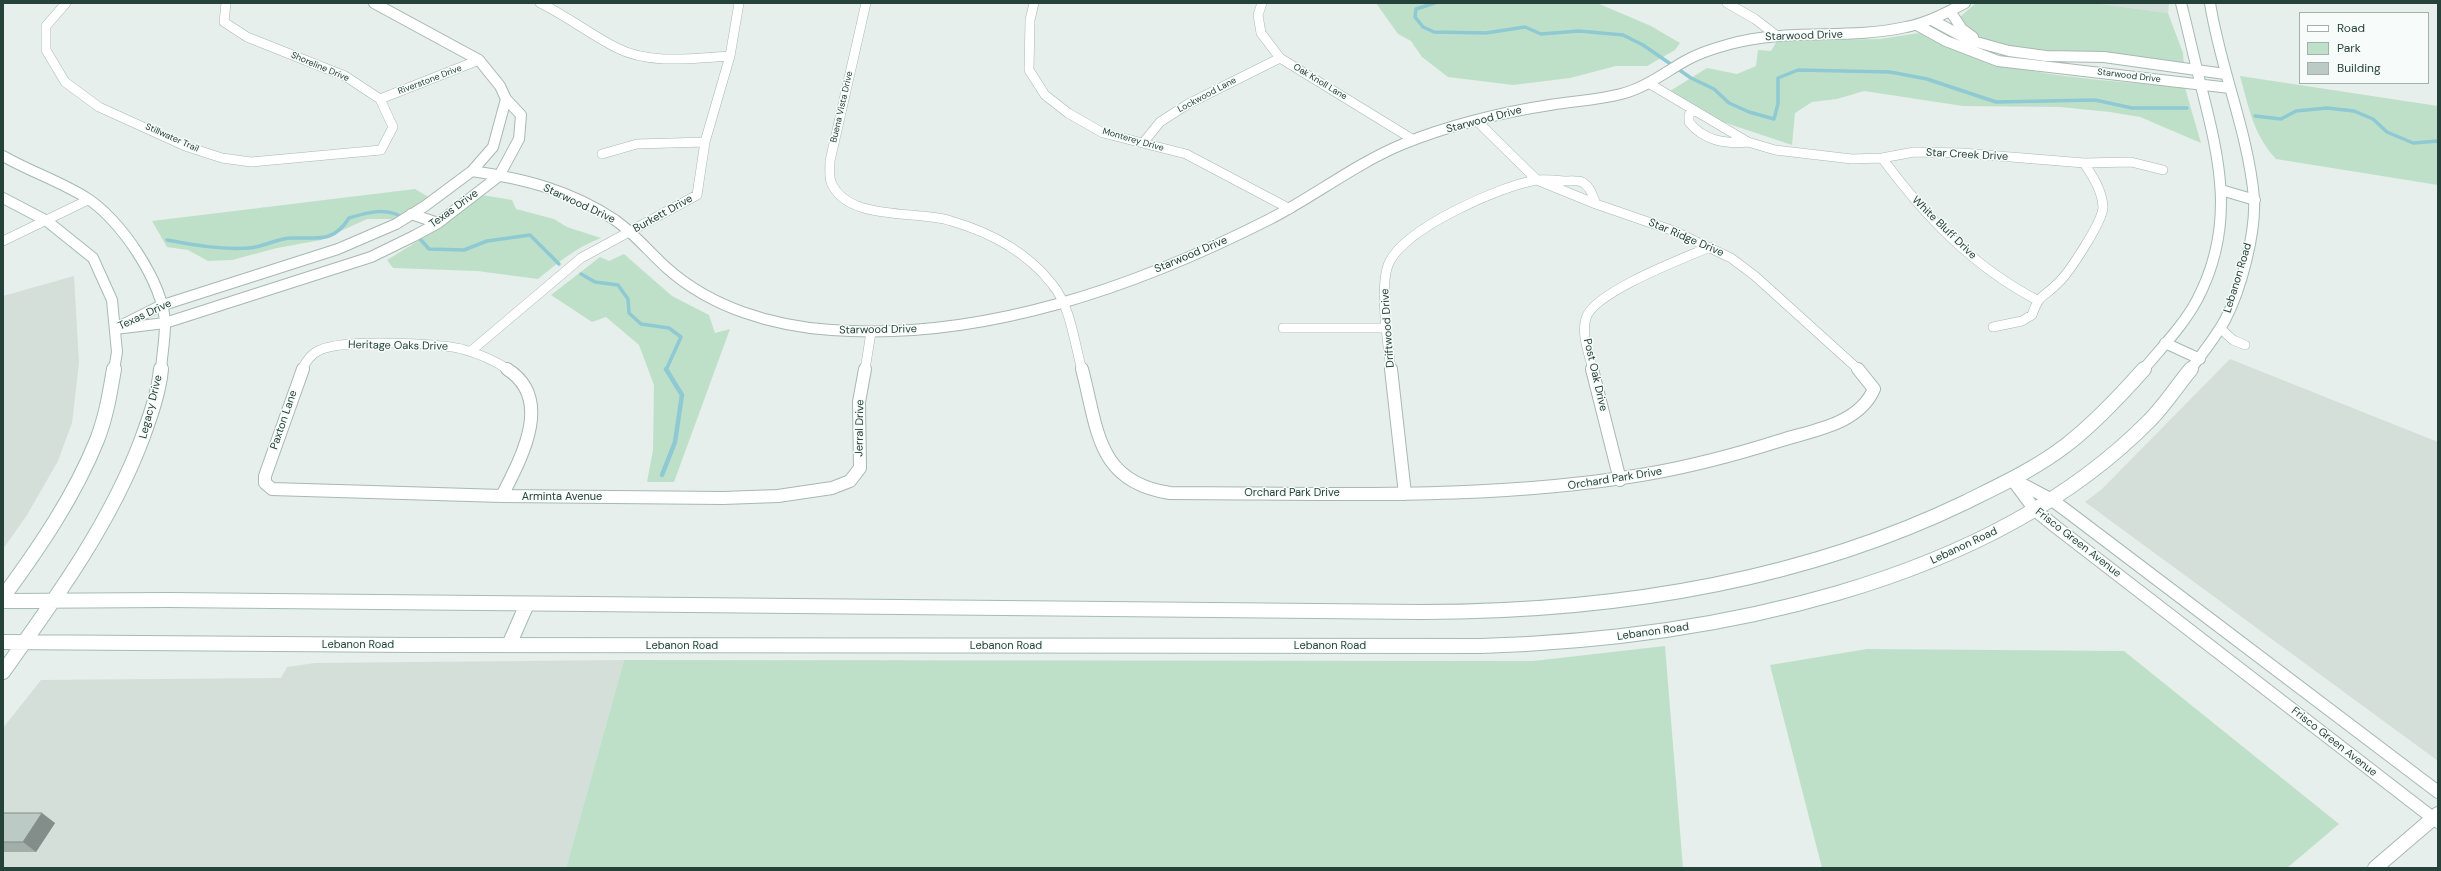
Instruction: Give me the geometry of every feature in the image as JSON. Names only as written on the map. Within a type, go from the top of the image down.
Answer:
[{"type":"main road","name":"Texas Drive","points":[[114,329],[165,323],[279,287],[380,252],[438,223],[499,176],[519,139],[521,115],[506,99],[500,86],[479,60],[374,3]]},
{"type":"main road","name":"Starwood Drive","points":[[472,171],[527,180],[590,206],[631,232],[678,277],[702,294],[747,313],[790,324],[832,330],[871,332],[946,326],[1063,300],[1126,281],[1194,255],[1290,209],[1333,180],[1412,140],[1511,112],[1625,94],[1650,84],[1689,58],[1744,40],[1777,36],[1881,33],[1932,20],[1965,3]]},
{"type":"main road","points":[[3,601],[54,600],[1376,612],[1498,611],[1560,607],[1678,592],[1798,567],[1899,534],[1946,513],[2012,479],[2073,440],[2128,388],[2165,343],[2196,301],[2206,277],[2221,214],[2221,190],[2217,140],[2197,70],[2181,3]]},
{"type":"main road","name":"Lebanon Road","points":[[3,642],[509,646],[1465,646],[1563,643],[1652,633],[1757,614],[1843,591],[1916,568],[1987,537],[2052,500],[2092,470],[2162,410],[2186,381],[2220,328],[2228,315],[2241,271],[2253,226],[2255,200],[2243,134],[2214,33],[2210,3]]},
{"type":"main road","points":[[1950,11],[1962,29],[1981,44],[1973,53]]},
{"type":"main road","name":"Starwood Drive","points":[[1932,20],[1949,32],[1981,44],[2026,53],[2103,57],[2225,74]]},
{"type":"main road","name":"Starwood Drive","points":[[1917,25],[1935,37],[1973,53],[1998,61],[2029,66],[2230,88]]},
{"type":"main road","points":[[2026,53],[2029,66]]},
{"type":"main road","name":"Texas Drive","points":[[114,329],[160,306],[273,270],[371,236],[411,214],[472,171],[493,147],[506,99]]},
{"type":"main road","name":"Legacy Drive","points":[[3,156],[74,189],[109,215],[145,264],[165,323],[159,380],[141,444],[119,495],[54,600],[3,672]]},
{"type":"main road","points":[[2221,190],[2255,200]]},
{"type":"main road","points":[[3,198],[48,221],[93,258],[112,300],[117,352],[109,399],[97,440],[52,529],[3,597]]},
{"type":"main road","points":[[411,214],[438,223]]},
{"type":"main road","points":[[371,236],[382,243],[380,252]]},
{"type":"main road","points":[[273,270],[279,287]]},
{"type":"main road","points":[[2165,343],[2200,359]]},
{"type":"main road","points":[[509,646],[527,604]]},
{"type":"main road","points":[[2375,868],[2436,818]]},
{"type":"street","name":"Stillwater Trail","points":[[66,3],[46,26],[46,50],[65,82],[99,107],[149,128],[185,146],[222,158],[251,162],[381,150],[393,127],[380,99]]},
{"type":"street","name":"Shoreline Drive","points":[[226,3],[224,22],[247,36],[346,76],[380,99]]},
{"type":"street","points":[[540,3],[568,17],[618,49],[644,56],[676,59],[730,56]]},
{"type":"street","name":"Burkett Drive","points":[[472,351],[570,266],[697,195],[705,142],[730,56],[739,3]]},
{"type":"street","name":"Buena Vista Drive","points":[[850,203],[833,190],[829,169],[866,3]]},
{"type":"street","name":"Monterey Drive","points":[[1034,3],[1030,20],[1030,70],[1045,95],[1068,113],[1103,132],[1186,154],[1290,209]]},
{"type":"street","name":"Oak Knoll Lane","points":[[1262,3],[1258,15],[1261,33],[1280,58],[1412,140]]},
{"type":"street","points":[[1728,3],[1755,19],[1777,36]]},
{"type":"street","name":"Lockwood Lane","points":[[1143,143],[1160,122],[1188,104],[1280,58]]},
{"type":"street","name":"Riverstone Drive","points":[[380,99],[479,60]]},
{"type":"street","name":"Star Creek Drive","points":[[1650,84],[1748,142],[1775,150],[1816,156],[1882,158],[1935,152],[2084,163],[2131,162],[2162,170]]},
{"type":"street","name":"Star Creek Drive","points":[[1693,110],[1689,115],[1689,122],[1703,134],[1723,142],[1748,142]]},
{"type":"street","name":"Star Ridge Drive","points":[[1477,121],[1537,180],[1596,204],[1674,231],[1732,258],[1755,276],[1856,366],[1874,389]]},
{"type":"street","points":[[602,154],[638,144],[705,142]]},
{"type":"street","name":"White Bluff Drive","points":[[1882,158],[1903,187],[1954,242],[1988,270],[2037,300]]},
{"type":"street","points":[[1993,327],[2022,321],[2032,315],[2037,300],[2058,284],[2079,258],[2103,209],[2100,189],[2084,163]]},
{"type":"street","name":"Driftwood Drive","points":[[1404,494],[1386,328],[1386,277],[1389,262],[1400,247],[1461,207],[1495,192],[1537,180],[1580,181],[1589,187],[1596,204]]},
{"type":"street","points":[[3,241],[48,221],[88,200]]},
{"type":"street","name":"Orchard Park Drive","points":[[850,203],[873,211],[919,215],[949,220],[992,237],[1010,246],[1034,264],[1051,281],[1063,300],[1104,452],[1116,471],[1132,482],[1151,491],[1404,494],[1515,491],[1620,480],[1716,460],[1794,437],[1862,410],[1871,400],[1874,389]]},
{"type":"street","name":"Post Oak Drive","points":[[1620,480],[1585,339],[1585,322],[1589,310],[1622,288],[1710,247]]},
{"type":"street","points":[[1283,328],[1386,328]]},
{"type":"street","points":[[2220,328],[2233,340],[2245,345]]},
{"type":"street","name":"Jerral Drive","points":[[855,476],[860,461],[859,402],[871,332]]},
{"type":"street","name":"Heritage Oaks Drive","points":[[311,355],[325,348],[349,346],[436,345],[472,351],[494,360],[512,371],[521,382],[530,403],[532,417],[528,440],[502,497]]},
{"type":"street","name":"Paxton Lane","points":[[267,487],[265,476],[269,464],[303,365],[311,355]]},
{"type":"street","name":"Arminta Avenue","points":[[267,487],[300,492],[502,497],[755,497],[832,488],[850,482],[855,476]]},
{"type":"street","name":"Frisco Green Avenue","points":[[2012,479],[2052,500],[2438,792]]},
{"type":"street","name":"Frisco Green Avenue","points":[[2012,479],[2035,510],[2436,818]]},
{"type":"shaded area","points":[[2094,3],[2169,3],[2168,13]]},
{"type":"shaded area","points":[[74,276],[79,363],[72,423],[58,461],[27,515],[3,549],[3,296]]},
{"type":"shaded area","points":[[2230,359],[2438,442],[2438,761],[2085,502],[2102,489]]},
{"type":"shaded area","points":[[624,660],[566,868],[3,868],[3,728],[41,680],[281,678],[287,667],[315,663]]},
{"type":"green space","points":[[1376,3],[1597,3],[1651,26],[1680,43],[1675,50],[1647,66],[1616,66],[1570,78],[1513,85],[1448,77],[1422,57],[1411,41],[1398,34]]},
{"type":"green space","points":[[1976,3],[2094,3],[2168,13],[2183,53],[2184,66],[2077,52],[2021,50],[1976,38],[1961,21],[1961,16]]},
{"type":"green space","points":[[1919,33],[1949,48],[2014,68],[2048,74],[2185,88],[2201,143],[2140,117],[2110,112],[2060,107],[1963,106],[1864,91],[1837,99],[1812,102],[1795,113],[1792,145],[1723,122],[1670,91],[1707,68],[1737,74],[1756,66],[1758,50],[1771,51],[1777,41],[1880,39]]},
{"type":"green space","points":[[2240,76],[2438,106],[2438,185],[2276,159],[2268,150],[2257,130],[2249,110]]},
{"type":"green space","points":[[415,189],[430,198],[395,219],[367,219],[321,240],[277,248],[232,260],[208,261],[188,250],[167,247],[152,221]]},
{"type":"green space","points":[[482,195],[512,200],[516,209],[554,219],[567,227],[601,238],[575,251],[538,279],[477,271],[393,268],[387,260],[444,225]]},
{"type":"green space","points":[[624,254],[672,296],[709,315],[715,333],[730,329],[674,482],[647,482],[653,450],[654,385],[639,345],[606,317],[592,322],[551,295],[600,257],[609,261]]},
{"type":"green space","points":[[1665,646],[1683,868],[566,868],[624,660],[1533,661]]},
{"type":"green space","points":[[1867,649],[2124,651],[2339,824],[2287,868],[1822,868],[1770,665]]},
{"type":"building","points":[[3,813],[42,813],[23,842],[3,842]]},
{"type":"waterway","points":[[1435,3],[1416,9],[1415,17],[1423,27],[1434,32],[1486,33],[1525,27],[1541,34],[1579,31],[1623,35],[1643,45],[1691,78],[1714,89],[1729,103],[1749,112],[1774,119],[1778,104],[1778,78],[1798,70],[1890,72],[1927,79],[1996,102],[2095,100],[2132,108],[2187,108]]},
{"type":"waterway","points":[[2255,116],[2281,119],[2296,111],[2327,108],[2354,111],[2373,119],[2387,132],[2413,143],[2438,141]]},
{"type":"waterway","points":[[167,240],[218,248],[249,248],[290,238],[316,238],[330,235],[337,232],[349,218],[367,213],[386,212],[398,215]]},
{"type":"waterway","points":[[420,239],[429,249],[464,250],[487,241],[530,235],[559,264]]},
{"type":"waterway","points":[[581,274],[595,282],[618,285],[628,299],[629,313],[641,324],[669,328],[681,337],[666,369]]},
{"type":"waterway","points":[[662,475],[675,442],[682,395],[666,369]]}]
